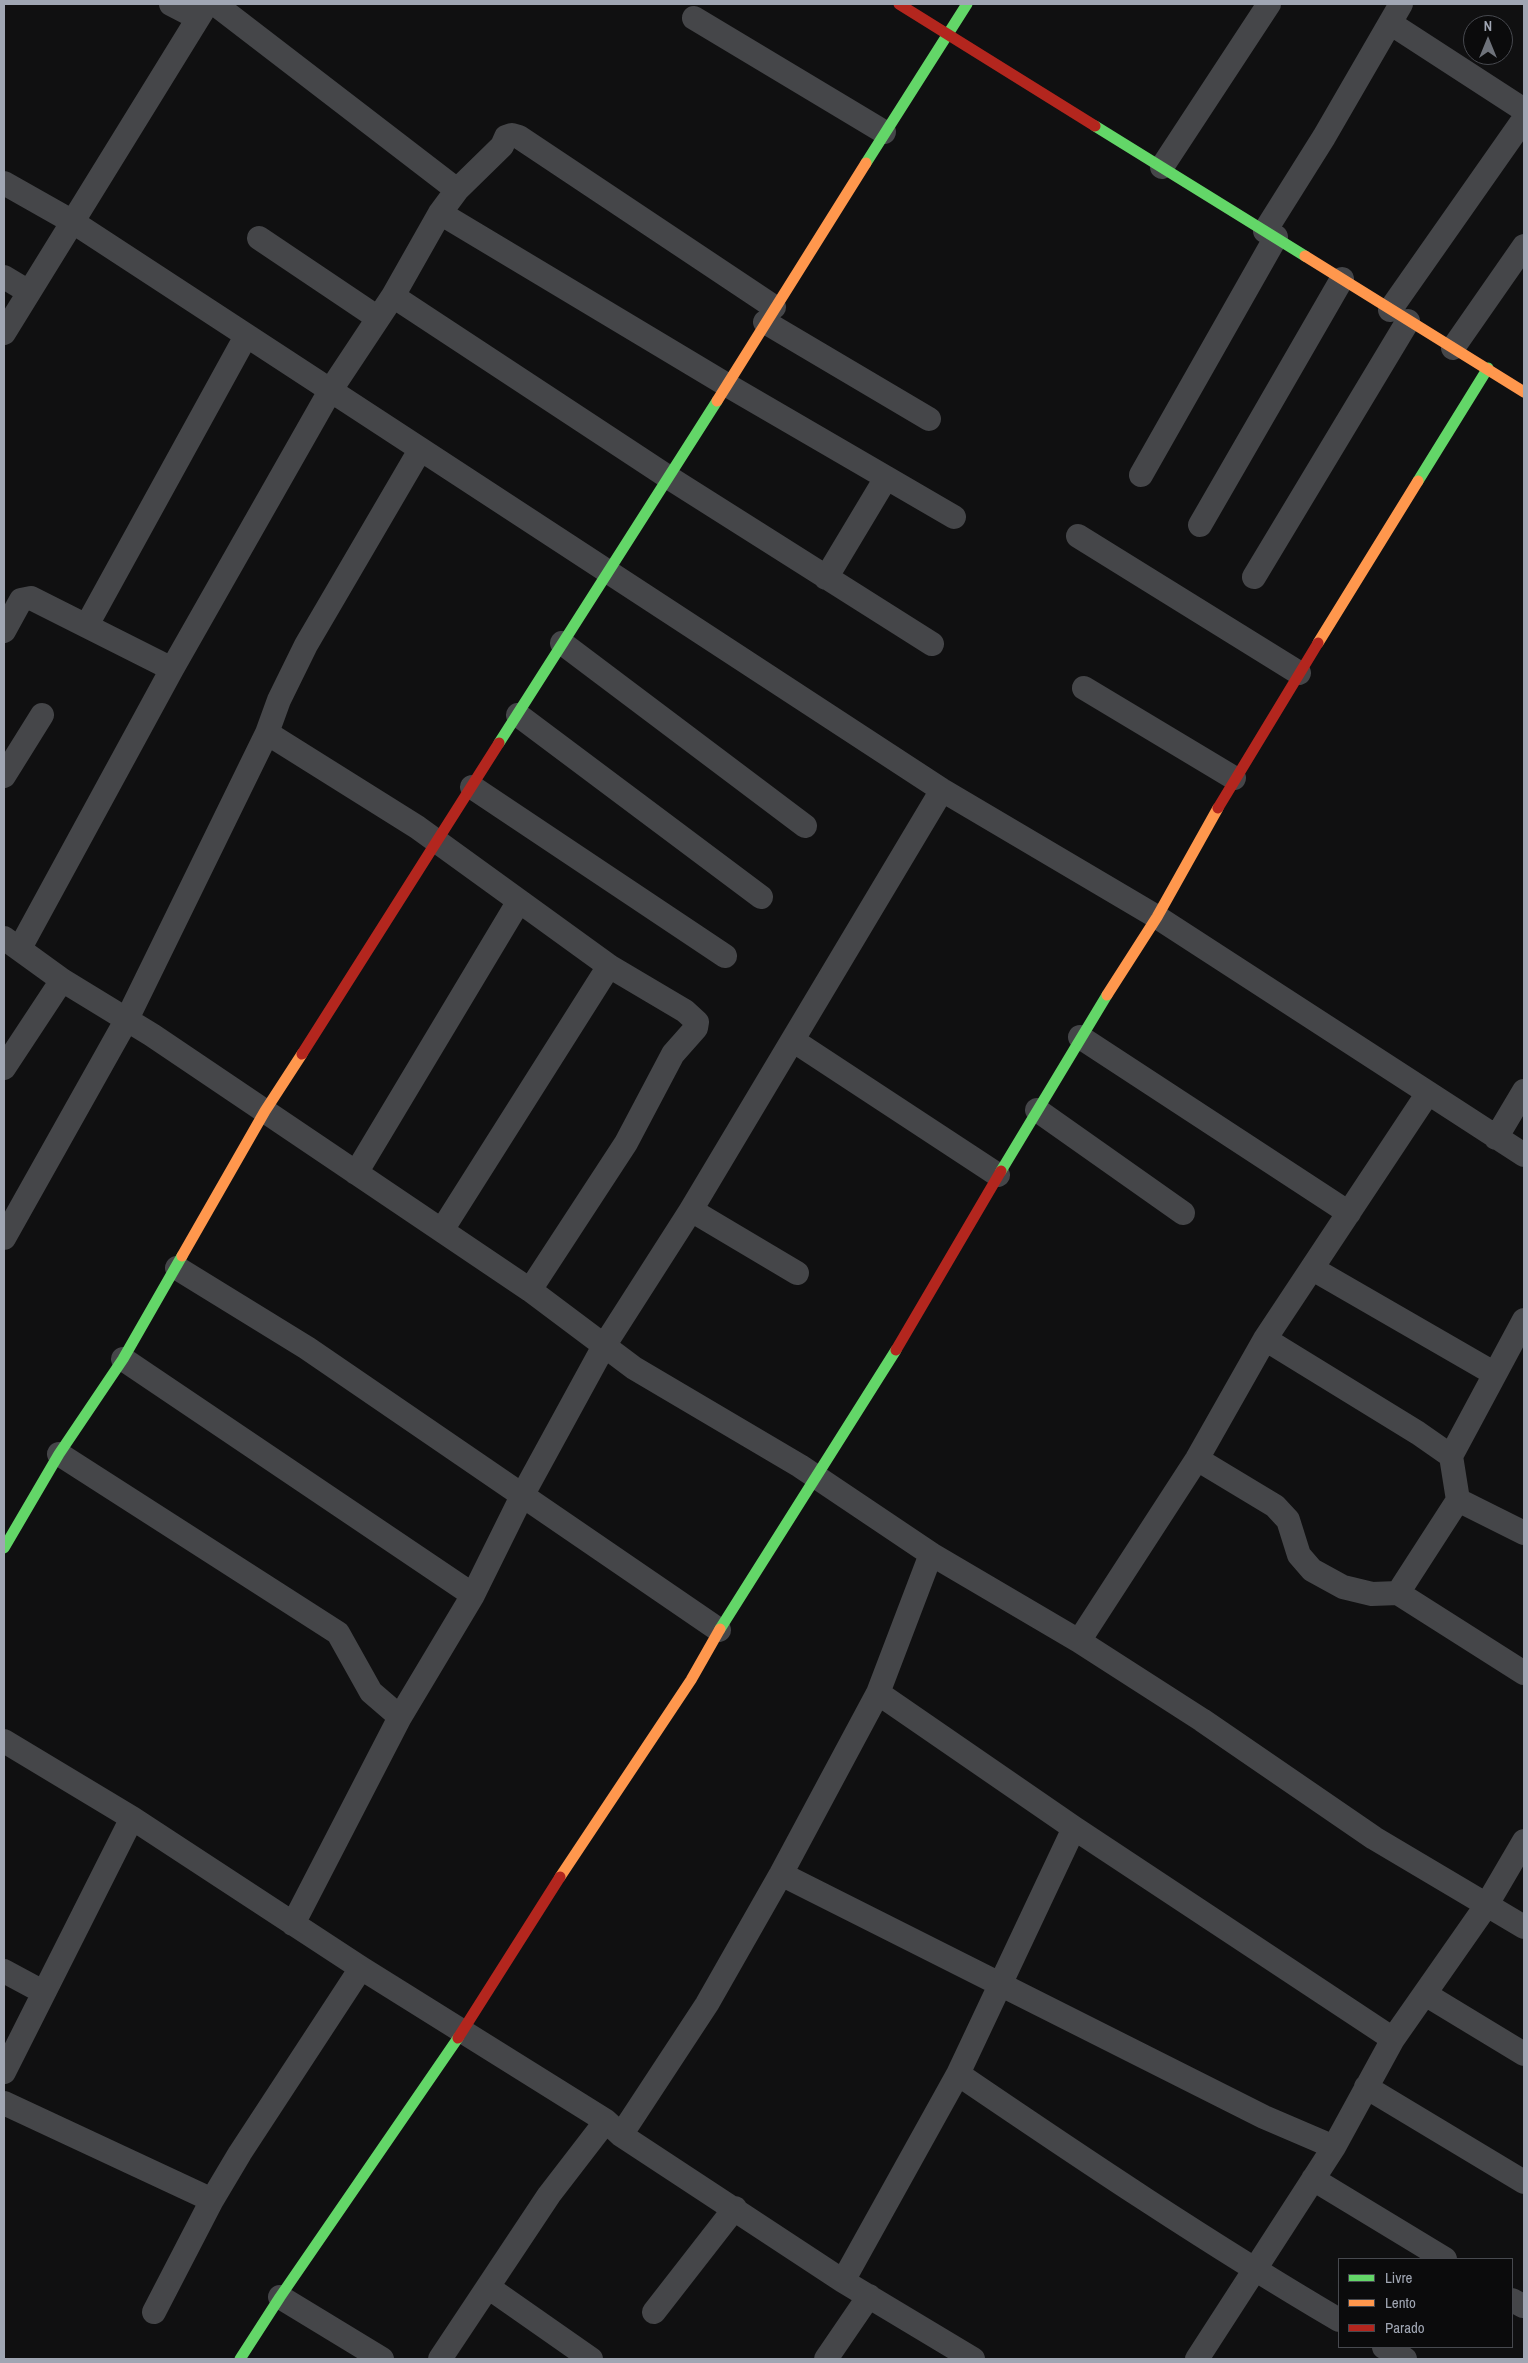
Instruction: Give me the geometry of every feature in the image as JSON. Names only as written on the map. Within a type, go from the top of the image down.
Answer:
[{"type":"street","points":[[171,4],[207,8],[457,190]]},
{"type":"street","points":[[900,4],[1399,316],[1488,368],[1522,385]]},
{"type":"street","points":[[4,1548],[59,1454],[124,1359],[265,1112],[727,385],[769,314],[966,4]]},
{"type":"street","points":[[1162,167],[1270,4]]},
{"type":"street","points":[[4,333],[207,8]]},
{"type":"street","points":[[1141,475],[1270,234],[1396,13],[1524,110]]},
{"type":"street","points":[[694,18],[884,132]]},
{"type":"street","points":[[1254,577],[1399,316],[1524,119]]},
{"type":"street","points":[[929,419],[769,314],[519,138],[512,135],[506,137],[502,146],[457,190],[440,213],[393,296],[330,391],[172,669],[12,943],[62,980],[127,1019],[530,1290],[634,1368],[817,1477],[931,1554],[1079,1641],[1202,1720],[1374,1838],[1524,1927]]},
{"type":"street","points":[[4,183],[73,222],[942,790],[1157,917],[1496,1138],[1524,1154]]},
{"type":"street","points":[[440,213],[727,385],[954,517]]},
{"type":"street","points":[[259,238],[378,318]]},
{"type":"street","points":[[1453,348],[1524,246]]},
{"type":"street","points":[[4,278],[29,292]]},
{"type":"street","points":[[1200,525],[1342,279]]},
{"type":"street","points":[[393,296],[668,477],[932,644]]},
{"type":"street","points":[[87,625],[246,336]]},
{"type":"street","points":[[240,2359],[280,2297],[462,2032],[592,1827],[691,1680],[719,1630],[899,1344],[1080,1037],[1157,917],[1234,778],[1488,368]]},
{"type":"street","points":[[4,1238],[127,1019],[267,734],[279,700],[306,645],[420,450]]},
{"type":"street","points":[[826,578],[886,478]]},
{"type":"street","points":[[1078,536],[1299,673]]},
{"type":"street","points":[[4,631],[21,600],[31,598],[172,669]]},
{"type":"street","points":[[562,644],[805,826]]},
{"type":"street","points":[[1084,688],[1234,778]]},
{"type":"street","points":[[4,776],[42,715]]},
{"type":"street","points":[[518,715],[761,897]]},
{"type":"street","points":[[267,734],[417,826],[435,842],[609,966],[692,1016],[697,1022],[696,1028],[673,1054],[626,1143],[530,1290]]},
{"type":"street","points":[[472,787],[725,956]]},
{"type":"street","points":[[293,1924],[400,1717],[473,1595],[522,1496],[604,1346],[691,1210],[794,1042],[942,790]]},
{"type":"street","points":[[356,1173],[519,901]]},
{"type":"street","points":[[442,1230],[609,966]]},
{"type":"street","points":[[4,1068],[62,980]]},
{"type":"street","points":[[1080,1037],[1348,1213]]},
{"type":"street","points":[[794,1042],[998,1175]]},
{"type":"street","points":[[1496,1138],[1524,1091]]},
{"type":"street","points":[[1079,1641],[1196,1459],[1265,1339],[1428,1094]]},
{"type":"street","points":[[1037,1110],[1183,1213]]},
{"type":"street","points":[[691,1210],[797,1273]]},
{"type":"street","points":[[177,1268],[307,1348],[719,1630]]},
{"type":"street","points":[[1313,1269],[1495,1374]]},
{"type":"street","points":[[1398,1593],[1458,1500],[1451,1456],[1524,1320]]},
{"type":"street","points":[[1265,1339],[1418,1433],[1451,1456]]},
{"type":"street","points":[[124,1359],[473,1595]]},
{"type":"street","points":[[59,1454],[338,1633],[371,1692],[400,1717]]},
{"type":"street","points":[[1196,1459],[1274,1506],[1288,1520],[1299,1555],[1312,1570],[1343,1587],[1372,1594],[1398,1593],[1524,1673]]},
{"type":"street","points":[[1458,1500],[1524,1533]]},
{"type":"street","points":[[440,2359],[549,2195],[614,2128],[707,2004],[781,1874],[878,1692],[931,1554]]},
{"type":"street","points":[[878,1692],[1074,1828],[1393,2039]]},
{"type":"street","points":[[4,1740],[132,1818],[361,1968],[614,2128],[843,2281],[973,2359]]},
{"type":"street","points":[[4,2072],[132,1818]]},
{"type":"street","points":[[843,2281],[958,2074],[1074,1828]]},
{"type":"street","points":[[1197,2359],[1334,2147],[1393,2039],[1486,1906],[1524,1841]]},
{"type":"street","points":[[781,1874],[1264,2117],[1334,2147]]},
{"type":"street","points":[[154,2312],[212,2200],[240,2153],[361,1968]]},
{"type":"street","points":[[4,1971],[43,1992]]},
{"type":"street","points":[[1425,1994],[1524,2054]]},
{"type":"street","points":[[958,2074],[1134,2194],[1253,2270],[1338,2319]]},
{"type":"street","points":[[1366,2087],[1524,2182]]},
{"type":"street","points":[[4,2102],[212,2200]]},
{"type":"street","points":[[1313,2179],[1443,2258]]},
{"type":"street","points":[[654,2312],[735,2208]]},
{"type":"street","points":[[488,2287],[591,2359]]},
{"type":"street","points":[[826,2359],[869,2296]]},
{"type":"street","points":[[280,2297],[382,2359]]},
{"type":"street","points":[[1386,2348],[1406,2359]]},
{"type":"traffic: fast","points":[[866,163],[967,4]]},
{"type":"traffic: fast","points":[[1095,126],[1305,256]]},
{"type":"traffic: fast","points":[[1418,481],[1488,368]]},
{"type":"traffic: fast","points":[[499,743],[717,401]]},
{"type":"traffic: fast","points":[[1001,1171],[1107,995]]},
{"type":"traffic: fast","points":[[4,1548],[59,1454],[123,1359],[182,1256]]},
{"type":"traffic: fast","points":[[720,1629],[896,1350]]},
{"type":"traffic: fast","points":[[240,2359],[280,2297],[458,2038]]},
{"type":"traffic: slow","points":[[717,401],[866,163]]},
{"type":"traffic: slow","points":[[1305,256],[1524,392]]},
{"type":"traffic: slow","points":[[1318,643],[1418,481]]},
{"type":"traffic: slow","points":[[1107,995],[1157,917],[1218,808]]},
{"type":"traffic: slow","points":[[182,1256],[265,1111],[302,1054]]},
{"type":"traffic: slow","points":[[560,1877],[691,1680],[720,1629]]},
{"type":"traffic: jam","points":[[899,4],[1095,126]]},
{"type":"traffic: jam","points":[[1218,808],[1318,643]]},
{"type":"traffic: jam","points":[[302,1054],[499,743]]},
{"type":"traffic: jam","points":[[896,1350],[1001,1171]]},
{"type":"traffic: jam","points":[[458,2038],[560,1877]]}]
